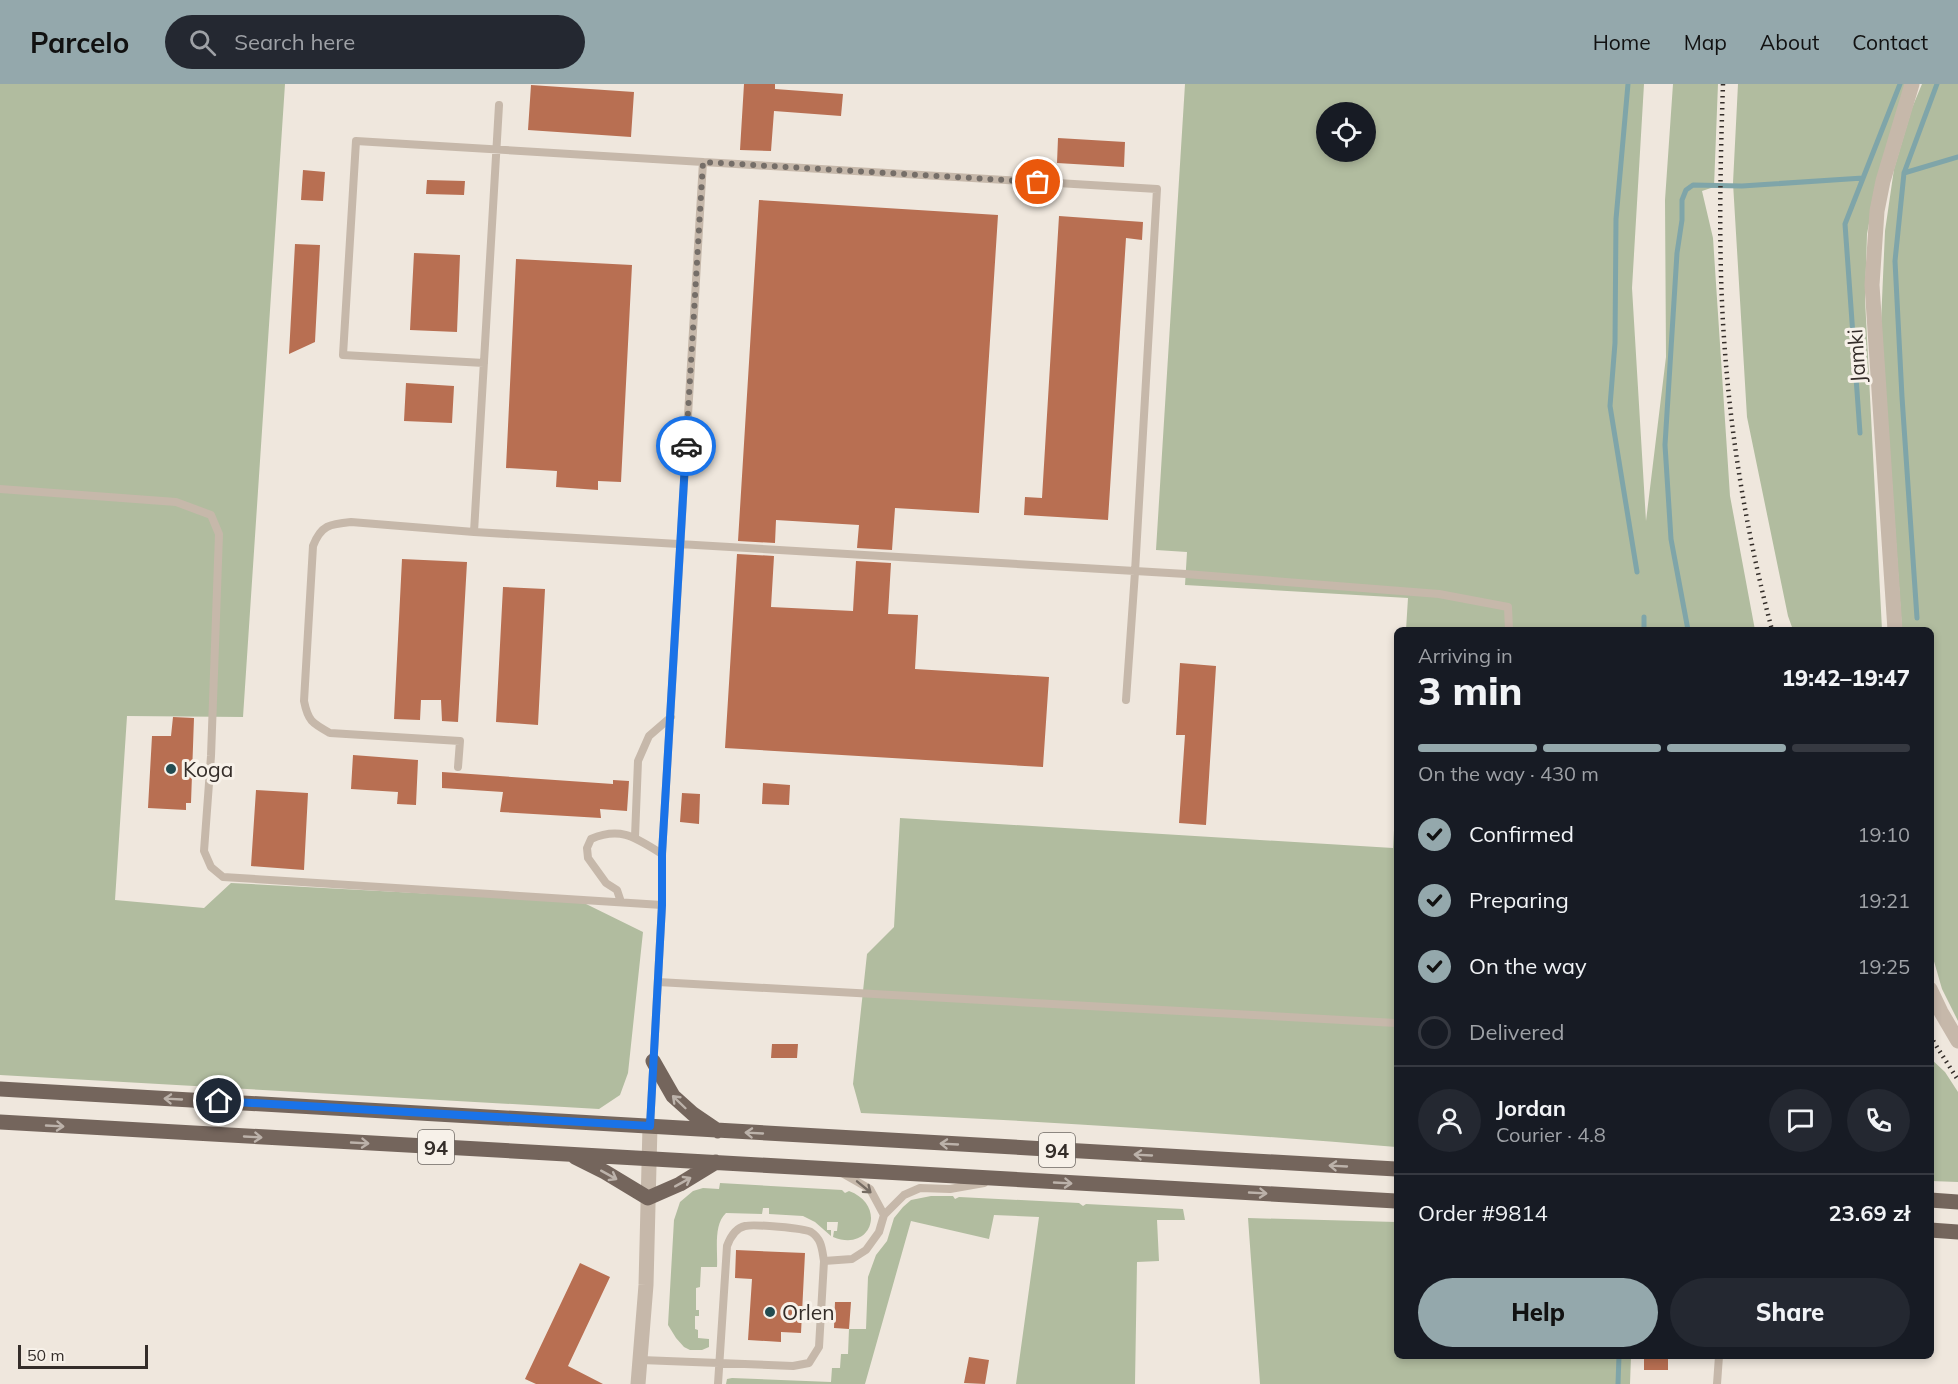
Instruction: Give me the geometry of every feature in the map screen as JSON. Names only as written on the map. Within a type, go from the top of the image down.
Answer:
[{"type":"main road","points":[[653,1061],[673,1096],[717,1131]]},
{"type":"main road","name":"94","points":[[0,1089],[1394,1169]]},
{"type":"main road","name":"94","points":[[0,1122],[1394,1201]]},
{"type":"main road","points":[[569,1154],[648,1198],[680,1184],[716,1162]]},
{"type":"main road","points":[[1934,1200],[1958,1202]]},
{"type":"main road","points":[[1934,1230],[1952,1231]]},
{"type":"street","name":"Jamki","points":[[1895,627],[1872,285],[1877,211],[1883,181],[1912,84]]},
{"type":"street","points":[[1934,995],[1952,1022],[1958,1041]]},
{"type":"street","points":[[638,1384],[646,1285],[650,1126]]},
{"type":"lane","points":[[474,532],[499,105]]},
{"type":"lane","points":[[484,363],[343,355],[356,141],[1157,189],[1136,572],[1126,700]]},
{"type":"lane","points":[[650,1126],[662,905],[662,854],[703,162]]},
{"type":"lane","points":[[0,489],[176,502],[211,515],[219,534],[211,756],[204,851],[211,867],[223,878],[662,905]]},
{"type":"lane","points":[[458,767],[460,741],[330,733],[307,716],[304,701],[313,546],[318,533],[332,524],[351,522],[474,532],[1186,574],[1439,594],[1508,607],[1509,627]]},
{"type":"lane","points":[[635,837],[638,761],[649,736],[671,717]]},
{"type":"lane","points":[[621,903],[617,890],[606,883],[588,858],[591,839],[605,833],[635,837],[662,854]]},
{"type":"lane","points":[[658,982],[1394,1023]]},
{"type":"lane","points":[[834,1168],[870,1189],[884,1215]]},
{"type":"lane","points":[[824,1261],[852,1259],[866,1250],[879,1232],[884,1215],[904,1195],[920,1188],[950,1189],[1005,1179]]},
{"type":"lane","points":[[641,1360],[719,1363],[793,1366],[809,1363],[819,1347],[824,1261],[820,1241],[812,1232],[802,1228],[744,1226],[732,1234],[727,1246],[719,1363],[718,1384]]},
{"type":"lane","points":[[1718,1384],[1719,1359]]},
{"type":"green space","points":[[0,84],[285,84],[243,717],[127,716],[115,900],[204,908],[231,883],[582,902],[643,932],[628,1073],[620,1095],[599,1109],[0,1075]]},
{"type":"green space","points":[[1185,84],[1644,84],[1632,288],[1646,521],[1666,357],[1665,200],[1673,84],[1718,84],[1714,187],[1702,191],[1713,238],[1730,496],[1754,627],[1406,627],[1408,598],[1185,585],[1187,552],[1156,550]]},
{"type":"green space","points":[[1738,84],[1906,84],[1876,186],[1867,234],[1865,299],[1882,627],[1792,627],[1788,616],[1747,417],[1733,183]]},
{"type":"green space","points":[[1922,84],[1958,84],[1958,1021],[1942,989],[1934,961],[1934,627],[1902,627],[1881,323],[1885,231],[1894,169],[1912,108]]},
{"type":"green space","points":[[900,818],[1393,848],[1394,830],[1394,1147],[1129,1127],[861,1113],[853,1084],[867,954],[894,927]]},
{"type":"green space","points":[[1934,1062],[1945,1072],[1958,1092],[1958,1182],[1934,1181]]},
{"type":"green space","points":[[720,1183],[842,1190],[845,1193],[849,1191],[861,1198],[868,1206],[871,1216],[870,1225],[857,1239],[846,1240],[833,1237],[834,1231],[837,1231],[838,1222],[827,1222],[827,1230],[831,1230],[831,1236],[815,1222],[803,1216],[769,1214],[769,1208],[763,1208],[762,1214],[726,1213],[719,1224],[717,1267],[701,1267],[700,1287],[696,1288],[696,1310],[699,1310],[699,1316],[695,1316],[695,1329],[698,1330],[698,1338],[709,1339],[709,1347],[702,1350],[690,1350],[676,1338],[668,1325],[674,1220],[680,1202],[693,1191],[703,1188],[719,1189]]},
{"type":"green space","points":[[931,1196],[953,1196],[955,1199],[959,1197],[1079,1203],[1083,1206],[1086,1204],[1183,1209],[1185,1220],[1157,1220],[1159,1261],[1137,1262],[1135,1384],[1016,1384],[1039,1217],[994,1215],[989,1239],[911,1221],[865,1384],[726,1384],[727,1379],[732,1378],[831,1382],[832,1368],[840,1368],[841,1354],[848,1354],[849,1329],[866,1329],[868,1277],[876,1255],[887,1241],[894,1218],[911,1200]]},
{"type":"green space","points":[[1248,1218],[1394,1222],[1394,1359],[1631,1359],[1630,1384],[1260,1384]]},
{"type":"building","points":[[744,84],[775,84],[775,89],[843,94],[841,116],[774,111],[771,151],[740,150]]},
{"type":"building","points":[[531,85],[634,92],[631,137],[528,130]]},
{"type":"building","points":[[1058,138],[1125,142],[1124,167],[1057,163]]},
{"type":"building","points":[[303,170],[325,172],[323,201],[301,200]]},
{"type":"building","points":[[427,180],[465,181],[464,195],[426,194]]},
{"type":"building","points":[[759,200],[998,215],[979,513],[895,508],[892,550],[857,548],[859,525],[776,520],[775,543],[738,541]]},
{"type":"building","points":[[1059,216],[1143,222],[1142,240],[1126,238],[1108,520],[1024,515],[1025,497],[1042,498]]},
{"type":"building","points":[[295,244],[320,245],[315,342],[289,354]]},
{"type":"building","points":[[414,253],[460,255],[457,332],[410,330]]},
{"type":"building","points":[[516,259],[632,265],[621,482],[598,481],[598,490],[556,487],[557,471],[506,468]]},
{"type":"building","points":[[406,383],[454,386],[452,423],[404,421]]},
{"type":"building","points":[[737,554],[774,556],[771,607],[853,611],[856,561],[891,563],[888,614],[918,615],[915,669],[1049,677],[1043,767],[725,748]]},
{"type":"building","points":[[402,559],[467,562],[458,722],[442,721],[441,700],[421,700],[420,720],[394,719]]},
{"type":"building","points":[[503,587],[545,589],[538,725],[496,722]]},
{"type":"building","points":[[1180,663],[1216,666],[1206,825],[1179,823],[1185,735],[1176,735]]},
{"type":"building","name":"Koga","points":[[173,717],[194,718],[191,803],[186,803],[186,810],[148,808],[152,736],[171,736]]},
{"type":"building","points":[[353,755],[418,760],[416,805],[397,804],[398,792],[351,789]]},
{"type":"building","points":[[442,772],[613,784],[613,780],[629,781],[627,811],[600,809],[601,818],[500,812],[503,792],[442,788]]},
{"type":"building","points":[[763,783],[790,785],[789,805],[762,804]]},
{"type":"building","points":[[256,790],[308,793],[304,870],[251,866]]},
{"type":"building","points":[[682,793],[700,794],[699,824],[680,822]]},
{"type":"building","points":[[772,1044],[798,1044],[797,1058],[771,1058]]},
{"type":"building","points":[[736,1250],[805,1253],[801,1333],[781,1332],[781,1342],[748,1340],[752,1279],[735,1278]]},
{"type":"building","points":[[580,1263],[610,1277],[568,1366],[603,1384],[536,1384],[525,1379]]},
{"type":"building","points":[[835,1302],[851,1302],[849,1329],[834,1328]]},
{"type":"building","points":[[969,1357],[989,1360],[985,1384],[964,1383]]},
{"type":"building","points":[[1644,1359],[1668,1359],[1668,1370],[1644,1370]]},
{"type":"waterway","points":[[1628,84],[1616,219],[1615,343],[1610,406],[1637,572]]},
{"type":"waterway","points":[[1860,433],[1845,224],[1900,84]]},
{"type":"waterway","points":[[1917,618],[1895,261],[1904,173],[1937,84]]},
{"type":"waterway","points":[[1904,173],[1958,157]]},
{"type":"waterway","points":[[1687,627],[1671,539],[1665,445],[1682,200],[1686,190],[1693,185],[1742,186],[1863,178]]},
{"type":"waterway","points":[[1644,617],[1644,627]]},
{"type":"waterway","points":[[1618,1384],[1619,1359]]},
{"type":"railway","points":[[1723,84],[1720,252],[1728,387],[1742,492],[1771,627]]},
{"type":"railway","points":[[1934,1042],[1958,1080]]},
{"type":"way so far","points":[[686,446],[703,162],[1038,182]]},
{"type":"place","name":"Koga","points":[[171,769]]},
{"type":"place","name":"Orlen","points":[[770,1312]]},
{"type":"route","points":[[219,1101],[650,1126],[662,905],[662,854],[686,446]]}]
